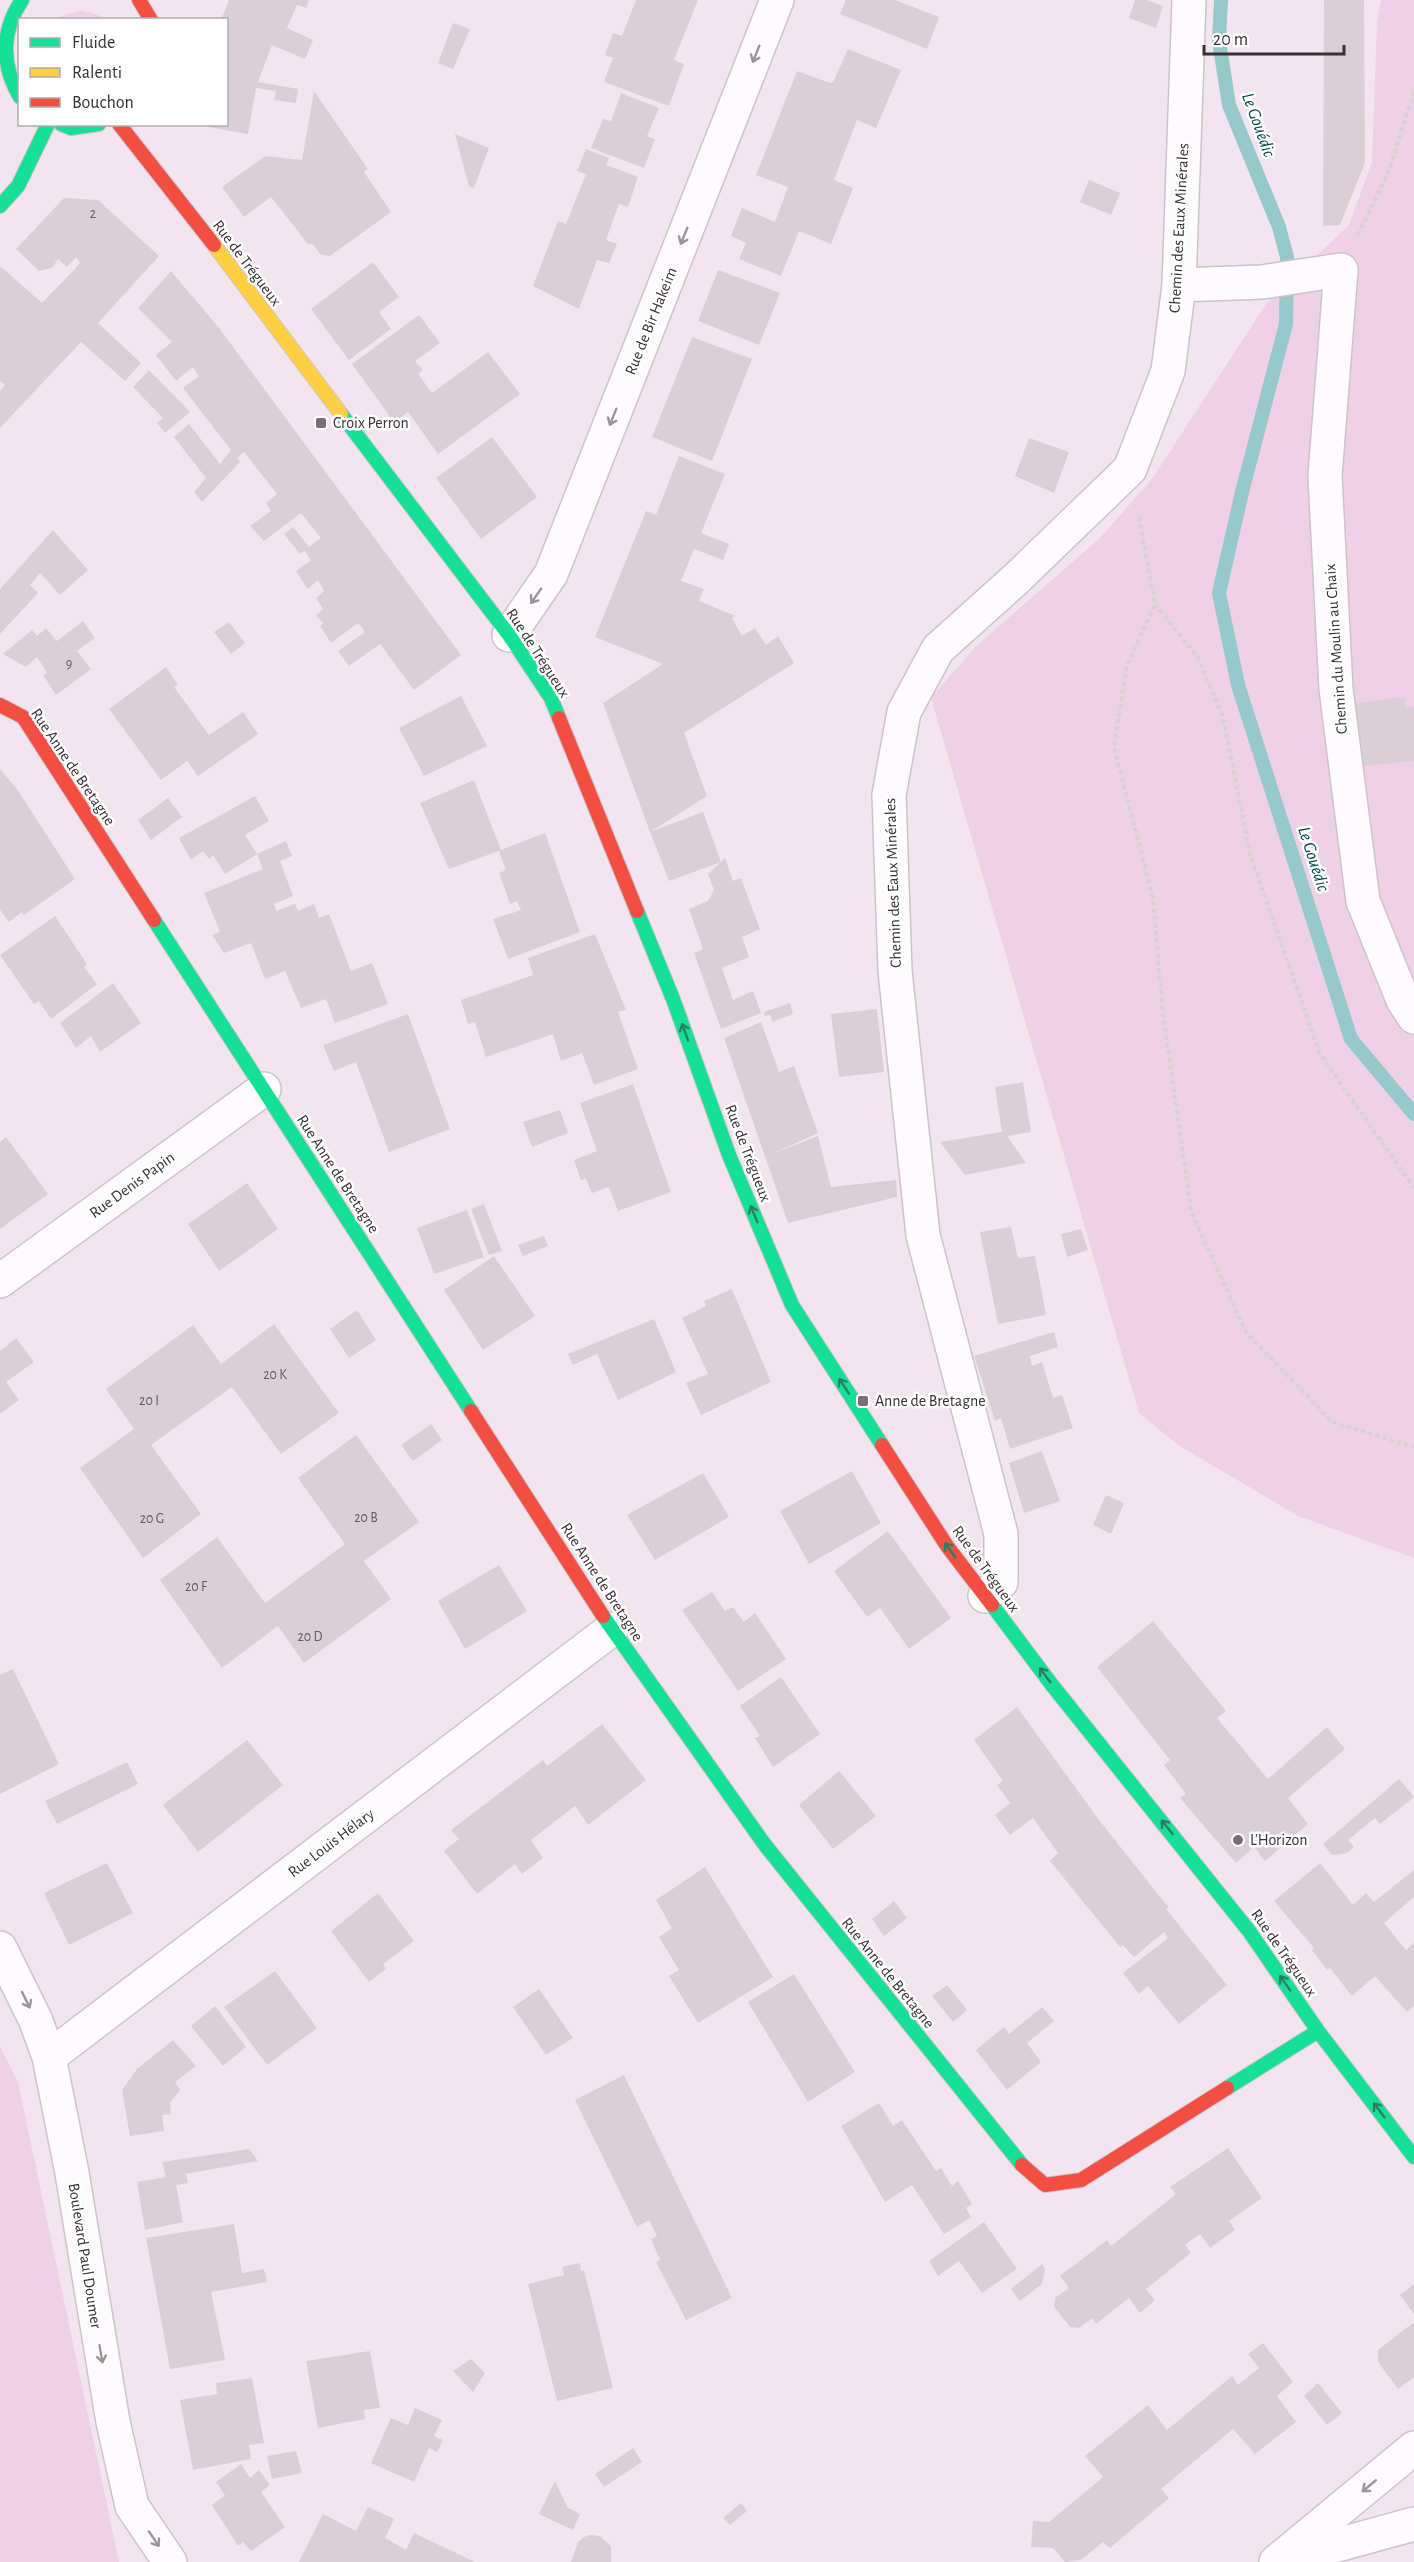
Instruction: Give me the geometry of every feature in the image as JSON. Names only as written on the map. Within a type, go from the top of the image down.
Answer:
[{"type":"main road","points":[[18,94],[5,71],[1,48],[14,10],[22,0]]},
{"type":"main road","points":[[139,0],[150,18]]},
{"type":"main road","points":[[0,206],[18,186],[47,126]]},
{"type":"main road","points":[[66,126],[71,128],[85,126]]},
{"type":"main road","name":"Rue de Trégueux","points":[[121,126],[168,184],[509,635],[551,698],[674,999],[729,1155],[792,1305],[947,1546],[1053,1685],[1249,1931],[1318,2031],[1414,2157]]},
{"type":"main road","name":"Rue Anne de Bretagne","points":[[0,705],[23,717],[612,1629],[765,1845],[1015,2158],[1045,2185],[1082,2180],[1318,2031]]},
{"type":"street","name":"Rue de Bir Hakeim","points":[[509,635],[551,574],[777,0]]},
{"type":"street","name":"Chemin des Eaux Minérales","points":[[985,1596],[1001,1582],[1001,1534],[923,1235],[895,971],[889,795],[904,712],[938,649],[1016,579],[1130,469],[1168,371],[1179,285],[1189,0]]},
{"type":"street","points":[[1179,285],[1262,282],[1326,273]]},
{"type":"street","name":"Chemin du Moulin au Chaix","points":[[1326,273],[1325,476],[1336,689],[1363,901],[1403,1000],[1414,1017]]},
{"type":"street","name":"Rue Denis Papin","points":[[0,1281],[264,1089]]},
{"type":"street","name":"Rue Louis Hélary","points":[[50,2057],[612,1629]]},
{"type":"street","name":"Boulevard Paul Doumer","points":[[0,1948],[36,2021],[50,2057],[72,2173],[113,2422],[132,2506],[170,2562]]},
{"type":"street","points":[[1276,2562],[1414,2448]]},
{"type":"street","points":[[1276,2562],[1414,2524]]},
{"type":"path","points":[[1326,273],[1389,171],[1414,91]]},
{"type":"path","points":[[1130,469],[1155,604],[1198,658],[1223,717],[1250,854],[1320,1054],[1414,1188]]},
{"type":"path","points":[[1155,604],[1127,665],[1114,747],[1153,898],[1163,1013],[1191,1211],[1246,1332],[1254,1341],[1332,1422],[1414,1447]]},
{"type":"shaded area","points":[[1381,0],[1414,0],[1414,1558],[1298,1516],[1178,1445],[1139,1413],[931,698],[975,647],[1100,538],[1152,479],[1266,304],[1349,225],[1372,162],[1377,22]]},
{"type":"shaded area","points":[[80,11],[104,18],[59,18]]},
{"type":"shaded area","points":[[0,2047],[18,2082],[119,2562],[0,2562]]},
{"type":"building","points":[[229,0],[309,0],[306,8],[297,5],[287,28],[313,40],[305,59],[272,45],[258,82],[298,89],[296,103],[274,100],[276,91],[256,88],[248,134],[202,126],[228,126],[228,18],[222,18]]},
{"type":"building","points":[[636,0],[698,0],[674,60],[684,64],[669,106],[604,82],[613,58],[605,55],[613,33],[622,36]]},
{"type":"building","points":[[846,0],[895,0],[939,17],[927,49],[840,14]]},
{"type":"building","points":[[1135,0],[1147,0],[1163,6],[1156,28],[1129,18]]},
{"type":"building","points":[[1324,0],[1364,0],[1365,163],[1340,225],[1323,226]]},
{"type":"building","points":[[453,23],[470,29],[453,69],[438,63]]},
{"type":"building","points":[[848,49],[901,70],[876,128],[857,120],[834,180],[853,188],[831,244],[799,231],[781,276],[739,259],[746,243],[731,236],[742,208],[775,222],[788,187],[756,175],[797,71],[830,83],[833,82]]},
{"type":"building","points":[[314,91],[368,169],[364,172],[391,212],[330,256],[320,254],[313,244],[308,244],[271,197],[244,217],[222,187],[265,156],[302,160]]},
{"type":"building","points":[[621,93],[659,108],[647,136],[655,139],[644,168],[591,148],[603,119],[611,121]]},
{"type":"building","points":[[455,134],[489,148],[474,188],[469,187]]},
{"type":"building","points":[[586,149],[609,158],[606,165],[638,177],[628,207],[619,204],[606,240],[617,244],[609,263],[597,260],[579,309],[533,286],[558,221],[566,224],[586,174],[577,171]]},
{"type":"building","points":[[1089,180],[1120,193],[1111,215],[1080,202]]},
{"type":"building","points":[[64,198],[98,200],[159,256],[98,323],[141,363],[125,381],[81,342],[0,428],[0,391],[5,385],[0,381],[0,266],[42,303],[72,272],[80,263],[76,257],[67,267],[58,259],[52,268],[39,271],[16,249]]},
{"type":"building","points":[[373,262],[399,297],[379,312],[391,329],[349,360],[311,309]]},
{"type":"building","points":[[718,270],[780,293],[759,345],[698,321]]},
{"type":"building","points":[[171,271],[219,328],[461,655],[414,690],[380,644],[349,666],[338,651],[365,632],[358,623],[331,643],[320,626],[323,623],[316,615],[323,609],[316,598],[324,591],[318,580],[308,589],[296,571],[311,560],[305,551],[300,554],[284,534],[293,527],[309,547],[321,538],[301,513],[264,541],[250,526],[271,511],[266,503],[277,494],[244,452],[237,458],[240,462],[202,502],[194,492],[206,478],[174,437],[189,424],[220,464],[231,450],[183,388],[199,376],[193,367],[176,381],[156,355],[172,342],[138,308]]},
{"type":"building","points":[[419,315],[440,343],[415,361],[423,370],[418,374],[432,393],[488,352],[520,394],[438,454],[408,412],[394,422],[352,364]]},
{"type":"building","points":[[692,337],[752,359],[712,461],[652,437]]},
{"type":"building","points":[[149,370],[190,412],[165,433],[157,423],[163,418],[133,387]]},
{"type":"building","points":[[492,437],[537,497],[481,539],[436,478]]},
{"type":"building","points":[[1029,438],[1069,452],[1054,493],[1015,476]]},
{"type":"building","points":[[679,456],[725,474],[701,533],[729,544],[723,560],[694,549],[681,581],[704,589],[699,601],[736,616],[732,618],[742,636],[755,628],[766,645],[778,636],[794,663],[684,733],[707,796],[650,832],[603,703],[663,664],[595,637],[646,511],[656,515]]},
{"type":"building","points":[[53,530],[88,570],[60,595],[40,573],[30,585],[38,593],[0,634],[0,589]]},
{"type":"building","points":[[83,621],[95,638],[77,651],[91,669],[56,695],[43,675],[47,673],[37,657],[26,667],[3,654],[32,630],[37,636],[46,628],[57,641]]},
{"type":"building","points":[[229,622],[245,643],[231,654],[214,632]]},
{"type":"building","points":[[166,667],[178,685],[174,687],[209,735],[243,712],[258,734],[198,776],[187,761],[161,780],[109,709]]},
{"type":"building","points":[[461,696],[487,746],[424,776],[399,728]]},
{"type":"building","points":[[1405,697],[1405,708],[1414,707],[1414,761],[1362,766],[1356,703]]},
{"type":"building","points":[[0,769],[17,789],[75,879],[24,915],[22,912],[9,922],[0,910]]},
{"type":"building","points":[[474,780],[501,850],[545,833],[580,932],[508,959],[493,919],[521,910],[517,901],[510,904],[499,873],[506,870],[499,851],[449,869],[420,803]]},
{"type":"building","points":[[255,796],[269,821],[245,835],[257,854],[225,874],[213,855],[209,859],[203,851],[191,860],[179,838]]},
{"type":"building","points":[[168,798],[182,817],[151,840],[138,820]]},
{"type":"building","points":[[703,812],[721,862],[669,881],[650,832]]},
{"type":"building","points":[[286,841],[292,856],[280,861],[293,896],[274,904],[276,911],[295,904],[298,911],[314,904],[319,918],[329,914],[351,971],[372,963],[388,1004],[335,1023],[326,999],[301,1008],[285,971],[265,979],[251,943],[224,953],[212,935],[220,932],[204,893],[263,869],[257,854]]},
{"type":"building","points":[[725,858],[733,881],[741,878],[760,929],[742,937],[749,957],[722,968],[733,1000],[753,991],[761,1013],[721,1029],[694,953],[703,949],[689,909],[708,901],[714,890],[708,874]]},
{"type":"building","points":[[55,916],[87,964],[84,967],[97,984],[51,1019],[39,1001],[34,1004],[0,955]]},
{"type":"building","points":[[595,934],[626,1010],[618,1012],[638,1069],[594,1085],[582,1053],[561,1061],[553,1034],[486,1057],[475,1022],[468,1024],[461,1000],[533,975],[528,958]]},
{"type":"building","points":[[113,983],[141,1023],[100,1052],[91,1036],[76,1048],[60,1023]]},
{"type":"building","points":[[790,1003],[793,1014],[772,1022],[770,1015],[765,1016],[764,1012]]},
{"type":"building","points":[[877,1009],[884,1072],[839,1077],[831,1014]]},
{"type":"building","points":[[408,1014],[450,1129],[389,1152],[356,1062],[334,1071],[323,1045]]},
{"type":"building","points":[[761,1022],[779,1072],[794,1066],[818,1133],[774,1153],[818,1136],[831,1187],[896,1180],[897,1197],[788,1223],[724,1038]]},
{"type":"building","points":[[1023,1082],[1031,1132],[1007,1136],[1026,1163],[965,1175],[940,1142],[1002,1132],[995,1087]]},
{"type":"building","points":[[633,1084],[671,1192],[618,1211],[609,1187],[592,1193],[586,1179],[581,1180],[574,1160],[597,1151],[580,1103]]},
{"type":"building","points":[[560,1110],[568,1133],[532,1147],[523,1122]]},
{"type":"building","points":[[6,1137],[48,1194],[0,1229],[0,1142]]},
{"type":"building","points":[[247,1183],[278,1229],[219,1271],[188,1224]]},
{"type":"building","points":[[484,1204],[502,1251],[489,1255],[471,1209]]},
{"type":"building","points":[[467,1210],[484,1257],[434,1274],[417,1228]]},
{"type":"building","points":[[1011,1227],[1018,1258],[1035,1256],[1046,1315],[998,1324],[980,1232]]},
{"type":"building","points":[[1081,1229],[1088,1250],[1067,1257],[1061,1234]]},
{"type":"building","points":[[544,1236],[548,1246],[523,1256],[518,1245]]},
{"type":"building","points":[[494,1256],[535,1316],[483,1350],[444,1290]]},
{"type":"building","points":[[732,1289],[771,1382],[701,1415],[686,1383],[708,1374],[682,1318],[706,1306],[704,1301]]},
{"type":"building","points":[[357,1310],[376,1340],[349,1358],[330,1329]]},
{"type":"building","points":[[654,1319],[676,1372],[618,1400],[597,1354],[573,1365],[568,1354]]},
{"type":"building","points":[[274,1324],[339,1413],[281,1454],[232,1387],[151,1445],[201,1514],[143,1558],[80,1468],[134,1429],[106,1389],[193,1325],[221,1364]]},
{"type":"building","points":[[1054,1332],[1058,1347],[1030,1356],[1032,1366],[1042,1362],[1053,1398],[1062,1395],[1073,1428],[1010,1449],[1001,1418],[995,1421],[974,1356]]},
{"type":"building","points":[[16,1338],[34,1362],[6,1382],[19,1400],[0,1414],[0,1351]]},
{"type":"building","points":[[431,1424],[442,1440],[413,1461],[401,1445]]},
{"type":"building","points":[[356,1435],[419,1522],[364,1561],[391,1599],[304,1663],[278,1626],[222,1668],[160,1580],[217,1537],[265,1603],[345,1544],[298,1478]]},
{"type":"building","points":[[1042,1451],[1060,1501],[1024,1513],[1009,1463]]},
{"type":"building","points":[[852,1471],[881,1523],[809,1564],[780,1511]]},
{"type":"building","points":[[703,1473],[729,1517],[655,1560],[627,1515]]},
{"type":"building","points":[[1106,1495],[1124,1503],[1111,1534],[1093,1525]]},
{"type":"building","points":[[888,1531],[951,1618],[909,1649],[880,1608],[867,1617],[834,1571]]},
{"type":"building","points":[[499,1565],[527,1611],[465,1649],[438,1601]]},
{"type":"building","points":[[712,1592],[725,1611],[733,1607],[744,1622],[755,1613],[786,1659],[738,1691],[682,1610]]},
{"type":"building","points":[[1153,1621],[1226,1711],[1217,1718],[1268,1779],[1327,1727],[1345,1749],[1288,1798],[1308,1824],[1265,1861],[1254,1847],[1236,1863],[1209,1832],[1180,1798],[1186,1794],[1164,1765],[1170,1760],[1097,1667]]},
{"type":"building","points":[[13,1669],[59,1764],[0,1794],[0,1675]]},
{"type":"building","points":[[781,1677],[820,1734],[773,1767],[755,1738],[760,1736],[740,1706]]},
{"type":"building","points":[[1017,1707],[1099,1820],[1169,1908],[1166,1909],[1227,1985],[1179,2024],[1148,1986],[1139,1994],[1123,1973],[1168,1938],[1164,1932],[1134,1957],[1123,1945],[1120,1947],[1050,1861],[1058,1853],[1033,1818],[1010,1835],[995,1815],[1010,1803],[997,1785],[1003,1781],[974,1740]]},
{"type":"building","points":[[602,1724],[646,1780],[588,1825],[575,1806],[531,1840],[543,1858],[522,1874],[515,1864],[477,1894],[444,1851],[459,1839],[451,1830],[543,1760],[547,1766]]},
{"type":"building","points":[[247,1740],[283,1785],[198,1852],[163,1805]]},
{"type":"building","points":[[127,1762],[138,1784],[57,1824],[45,1801]]},
{"type":"building","points":[[839,1771],[876,1816],[833,1849],[799,1805]]},
{"type":"building","points":[[1399,1779],[1414,1797],[1380,1824],[1375,1818],[1348,1840],[1354,1847],[1347,1853],[1332,1855],[1323,1844]]},
{"type":"building","points":[[107,1863],[133,1913],[69,1945],[44,1893]]},
{"type":"building","points":[[1320,1863],[1353,1905],[1366,1893],[1374,1902],[1414,1870],[1414,1897],[1384,1923],[1406,1950],[1414,1943],[1414,2006],[1407,2012],[1375,1976],[1352,1996],[1330,1968],[1327,1970],[1312,1950],[1314,1948],[1274,1901]]},
{"type":"building","points":[[705,1867],[773,1977],[698,2023],[669,1976],[679,1970],[659,1937],[672,1928],[656,1900]]},
{"type":"building","points":[[378,1893],[414,1941],[383,1964],[386,1969],[369,1982],[331,1931]]},
{"type":"building","points":[[894,1901],[907,1918],[884,1936],[872,1919]]},
{"type":"building","points":[[275,1971],[317,2028],[267,2065],[224,2007]]},
{"type":"building","points":[[794,1974],[855,2072],[808,2102],[748,2002]]},
{"type":"building","points":[[947,1985],[967,2010],[953,2022],[932,1996]]},
{"type":"building","points":[[539,1989],[573,2038],[546,2055],[513,2007]]},
{"type":"building","points":[[215,2006],[246,2047],[223,2066],[191,2026]]},
{"type":"building","points":[[1042,2007],[1054,2021],[1027,2043],[1041,2062],[1007,2090],[976,2050],[1004,2027],[1009,2034]]},
{"type":"building","points":[[173,2040],[196,2066],[175,2082],[180,2090],[170,2103],[171,2114],[162,2115],[164,2131],[130,2136],[122,2090],[137,2069]]},
{"type":"building","points":[[624,2075],[732,2298],[686,2320],[656,2262],[660,2260],[651,2239],[657,2236],[649,2220],[637,2227],[575,2100]]},
{"type":"building","points":[[879,2103],[893,2126],[902,2120],[936,2171],[941,2168],[952,2186],[958,2181],[972,2204],[966,2208],[971,2217],[944,2234],[912,2185],[885,2202],[841,2126]]},
{"type":"building","points":[[1228,2148],[1262,2198],[1229,2221],[1235,2230],[1210,2248],[1200,2234],[1185,2245],[1191,2253],[1146,2289],[1155,2300],[1140,2313],[1129,2298],[1096,2324],[1093,2318],[1079,2328],[1070,2327],[1054,2307],[1055,2298],[1069,2288],[1060,2276],[1107,2240],[1111,2246],[1176,2194],[1170,2187]]},
{"type":"building","points":[[249,2149],[258,2161],[186,2174],[188,2183],[176,2185],[183,2222],[145,2230],[137,2182],[166,2177],[162,2162]]},
{"type":"building","points":[[984,2222],[1017,2269],[982,2293],[959,2261],[938,2276],[929,2261]]},
{"type":"building","points":[[234,2224],[242,2273],[264,2269],[267,2282],[211,2292],[225,2360],[170,2369],[146,2238]]},
{"type":"building","points":[[580,2263],[581,2271],[584,2270],[613,2388],[557,2401],[528,2284],[564,2275],[562,2267]]},
{"type":"building","points":[[1042,2264],[1045,2269],[1042,2284],[1020,2301],[1011,2289]]},
{"type":"building","points":[[1414,2284],[1414,2314],[1400,2295]]},
{"type":"building","points":[[1414,2322],[1414,2377],[1398,2389],[1378,2362],[1378,2350]]},
{"type":"building","points":[[1263,2343],[1293,2382],[1277,2396],[1296,2422],[1255,2454],[1233,2429],[1161,2489],[1169,2498],[1110,2548],[1103,2542],[1081,2560],[1065,2562],[1053,2548],[1031,2547],[1033,2521],[1049,2522],[1103,2477],[1085,2456],[1148,2405],[1167,2430],[1232,2376],[1238,2385],[1259,2368],[1248,2354]]},
{"type":"building","points":[[370,2351],[380,2408],[364,2410],[365,2419],[318,2428],[306,2361]]},
{"type":"building","points":[[471,2359],[485,2373],[473,2392],[453,2371]]},
{"type":"building","points":[[252,2378],[264,2443],[249,2445],[251,2459],[193,2470],[180,2400],[217,2394],[216,2383]]},
{"type":"building","points":[[1318,2383],[1342,2413],[1327,2425],[1304,2396]]},
{"type":"building","points":[[415,2408],[442,2420],[434,2436],[443,2440],[437,2452],[429,2448],[414,2482],[371,2463],[391,2418],[408,2425]]},
{"type":"building","points":[[633,2448],[642,2462],[604,2487],[595,2474]]},
{"type":"building","points":[[296,2451],[302,2473],[272,2479],[267,2456]]},
{"type":"building","points":[[241,2464],[250,2478],[259,2470],[270,2485],[261,2492],[285,2527],[251,2551],[243,2542],[238,2546],[212,2505],[225,2495],[216,2482]]},
{"type":"building","points":[[555,2481],[568,2508],[580,2514],[573,2530],[539,2514]]},
{"type":"building","points":[[741,2503],[747,2511],[730,2525],[723,2518]]},
{"type":"building","points":[[368,2507],[394,2519],[385,2538],[406,2550],[414,2533],[475,2562],[299,2562],[323,2514],[356,2531]]},
{"type":"building","points":[[590,2535],[600,2536],[611,2546],[611,2562],[571,2562],[578,2542]]},
{"type":"waterway","name":"Le Gouédic","points":[[1221,0],[1219,41],[1229,105],[1279,227],[1287,257],[1286,324],[1242,492],[1219,593],[1238,685],[1351,1039],[1414,1114]]},
{"type":"traffic: fast","points":[[18,93],[9,73],[6,48],[10,24],[22,0]]},
{"type":"traffic: fast","points":[[0,206],[18,186],[47,126]]},
{"type":"traffic: fast","points":[[66,126],[71,128],[85,126]]},
{"type":"traffic: fast","points":[[341,414],[509,635],[551,698],[559,718]]},
{"type":"traffic: fast","points":[[637,911],[673,999],[729,1155],[792,1305],[882,1445]]},
{"type":"traffic: fast","points":[[154,920],[471,1411]]},
{"type":"traffic: fast","points":[[992,1605],[1052,1685],[1249,1931],[1318,2031],[1414,2157]]},
{"type":"traffic: fast","points":[[603,1616],[765,1845],[1022,2165]]},
{"type":"traffic: fast","points":[[1227,2088],[1318,2031]]},
{"type":"traffic: slow","points":[[214,245],[341,414]]},
{"type":"traffic: jam","points":[[139,0],[150,18]]},
{"type":"traffic: jam","points":[[121,126],[214,245]]},
{"type":"traffic: jam","points":[[0,705],[23,717],[154,920]]},
{"type":"traffic: jam","points":[[559,718],[637,911]]},
{"type":"traffic: jam","points":[[471,1411],[603,1616]]},
{"type":"traffic: jam","points":[[882,1445],[947,1546],[992,1605]]},
{"type":"traffic: jam","points":[[1022,2165],[1045,2185],[1081,2180],[1227,2088]]},
{"type":"place","name":"Croix Perron","points":[[321,423]]},
{"type":"place","name":"Anne de Bretagne","points":[[863,1401]]},
{"type":"place","name":"L'Horizon","points":[[1238,1840]]}]
